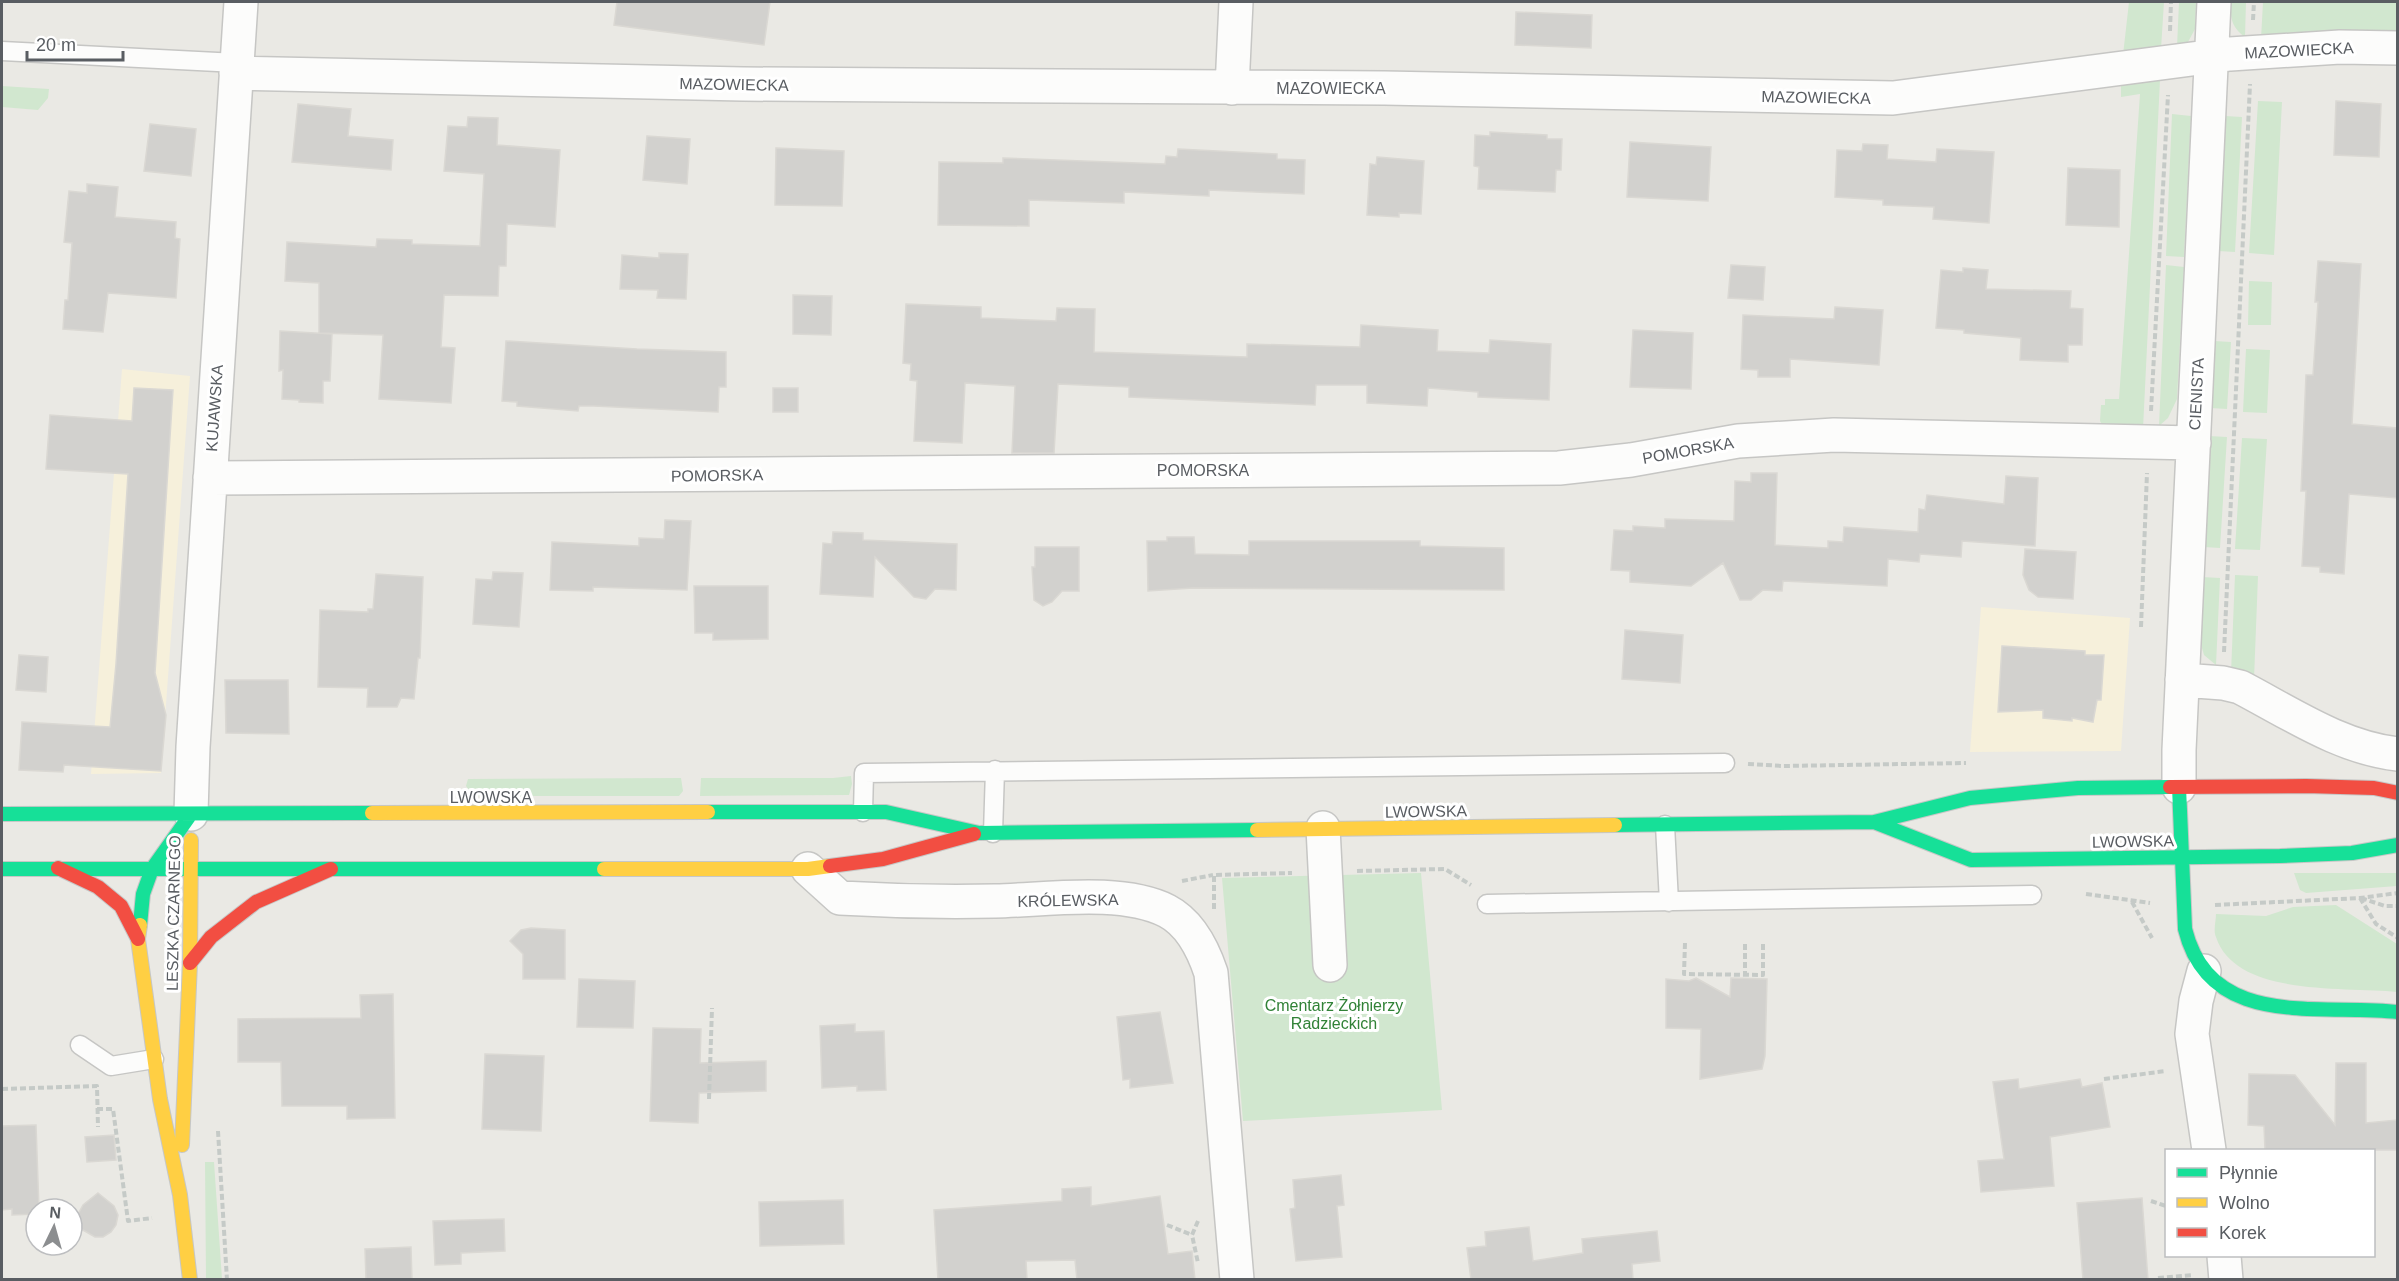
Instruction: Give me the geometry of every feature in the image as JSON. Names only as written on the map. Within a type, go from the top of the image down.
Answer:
[{"type":"main road","name":"LWOWSKA","points":[[2,814],[886,812],[986,833],[1874,822],[1970,798],[2078,788],[2306,786],[2374,788],[2397,793]]},
{"type":"main road","points":[[2179,787],[2185,931],[2193,953],[2204,971],[2223,988],[2256,1002],[2282,1008],[2397,1012]]},
{"type":"main road","name":"LESZKA CZARNEGO","points":[[190,1280],[180,1195],[154,1059],[138,939],[143,894],[152,869],[191,814]]},
{"type":"main road","name":"LESZKA CZARNEGO","points":[[180,1195],[190,963],[191,814]]},
{"type":"main road","name":"LWOWSKA","points":[[1874,822],[1971,860],[2352,853],[2397,844]]},
{"type":"main road","name":"LWOWSKA","points":[[2,869],[808,869],[883,859],[986,833]]},
{"type":"main road","points":[[58,868],[98,887],[121,906],[138,939]]},
{"type":"main road","name":"LWOWSKA","points":[[190,963],[211,936],[256,902],[332,869]]},
{"type":"street","name":"KUJAWSKA","points":[[191,814],[193,747],[241,2]]},
{"type":"street","points":[[1232,87],[1236,2]]},
{"type":"street","name":"CIENISTA","points":[[2179,787],[2214,2]]},
{"type":"street","name":"MAZOWIECKA","points":[[236,68],[743,84],[1384,88],[1893,98],[2252,53],[2340,47],[2397,48]]},
{"type":"street","name":"POMORSKA","points":[[210,478],[1559,468],[1631,460],[1738,441],[1834,435],[2194,443]]},
{"type":"street","points":[[2182,680],[2223,683],[2240,687],[2353,744],[2374,751],[2397,754]]},
{"type":"street","points":[[1323,828],[1330,965]]},
{"type":"street","name":"KRÓLEWSKA","points":[[808,869],[840,898],[995,901],[1103,898],[1139,900],[1168,912],[1188,929],[1203,949],[1211,973],[1237,1280]]},
{"type":"street","points":[[2204,971],[2196,1001],[2192,1034],[2209,1149]]},
{"type":"street","points":[[2212,1277],[2223,1257]]},
{"type":"lane","points":[[2,51],[236,68]]},
{"type":"lane","points":[[863,812],[864,773],[1725,763]]},
{"type":"lane","points":[[986,833],[995,770]]},
{"type":"lane","points":[[1665,825],[1669,902]]},
{"type":"lane","points":[[1487,904],[2032,895]]},
{"type":"lane","points":[[80,1045],[111,1066],[154,1059]]},
{"type":"path","points":[[2141,627],[2168,103],[2171,2]]},
{"type":"path","points":[[2223,683],[2254,2]]},
{"type":"path","points":[[1725,763],[1783,766],[1969,763]]},
{"type":"path","points":[[2397,906],[2385,906],[2360,898],[2376,924],[2397,938]]},
{"type":"path","points":[[1685,943],[1684,974],[1745,975],[1763,975],[1763,944]]},
{"type":"path","points":[[1745,944],[1745,975]]},
{"type":"path","points":[[709,1099],[712,1008]]},
{"type":"path","points":[[2104,1079],[2168,1070]]},
{"type":"path","points":[[2,1089],[97,1086],[98,1127]]},
{"type":"path","points":[[97,1109],[113,1109],[128,1221],[154,1218]]},
{"type":"path","points":[[218,1126],[226,1280]]},
{"type":"path","points":[[2151,1201],[2165,1206]]},
{"type":"path","points":[[1167,1225],[1192,1235]]},
{"type":"path","points":[[2158,1278],[2212,1277]]},
{"type":"shaded area","points":[[122,369],[190,376],[161,773],[91,774]]},
{"type":"shaded area","points":[[1981,607],[2130,618],[2121,751],[1970,752]]},
{"type":"green space","points":[[2129,2],[2164,2],[2161,49],[2123,55]]},
{"type":"green space","points":[[2179,2],[2196,2],[2195,29],[2188,42],[2177,47]]},
{"type":"green space","points":[[2231,2],[2246,2],[2245,37],[2232,21]]},
{"type":"green space","points":[[2263,2],[2397,2],[2397,37],[2261,39]]},
{"type":"green space","points":[[2160,80],[2143,429],[2104,428],[2100,421],[2101,405],[2105,405],[2105,399],[2119,399],[2140,94],[2121,97],[2121,84]]},
{"type":"green space","points":[[2,86],[49,89],[48,98],[38,110],[2,107]]},
{"type":"green space","points":[[2258,101],[2282,102],[2274,255],[2249,253]]},
{"type":"green space","points":[[2172,114],[2191,116],[2184,257],[2166,256]]},
{"type":"green space","points":[[2225,116],[2242,117],[2235,252],[2218,251]]},
{"type":"green space","points":[[2166,265],[2184,267],[2177,399],[2168,418],[2159,426]]},
{"type":"green space","points":[[2249,281],[2272,282],[2271,325],[2248,325]]},
{"type":"green space","points":[[2214,341],[2231,342],[2227,409],[2210,408]]},
{"type":"green space","points":[[2246,349],[2270,350],[2267,413],[2243,412]]},
{"type":"green space","points":[[2209,436],[2227,437],[2220,548],[2204,547]]},
{"type":"green space","points":[[2242,438],[2267,439],[2260,550],[2235,549]]},
{"type":"green space","points":[[2235,575],[2258,576],[2254,679],[2231,673]]},
{"type":"green space","points":[[2202,577],[2220,578],[2216,665],[2204,655],[2202,648]]},
{"type":"green space","points":[[851,776],[852,784],[849,795],[700,796],[701,778]]},
{"type":"green space","points":[[681,778],[683,791],[679,796],[473,796],[466,786],[468,779]]},
{"type":"green space","name":"Cmentarz Żołnierzy Radzieckich","points":[[1421,873],[1442,1110],[1243,1121],[1222,878]]},
{"type":"green space","points":[[2294,873],[2397,873],[2397,886],[2306,893],[2300,890]]},
{"type":"green space","points":[[2336,905],[2397,944],[2397,992],[2323,988],[2269,980],[2246,970],[2227,957],[2215,935],[2216,914],[2266,916],[2293,907]]},
{"type":"green space","points":[[205,1162],[214,1162],[222,1279],[206,1279]]},
{"type":"building","points":[[617,2],[770,2],[764,45],[614,25]]},
{"type":"building","points":[[1516,12],[1592,15],[1591,48],[1515,45]]},
{"type":"building","points":[[2336,101],[2381,104],[2379,157],[2334,155]]},
{"type":"building","points":[[298,104],[351,109],[348,136],[393,140],[391,170],[292,162]]},
{"type":"building","points":[[468,117],[498,118],[497,145],[560,150],[555,227],[507,224],[506,266],[499,266],[498,296],[444,295],[441,347],[455,348],[451,403],[379,399],[383,335],[319,333],[319,283],[285,281],[287,242],[376,247],[377,239],[412,240],[412,244],[480,246],[484,174],[444,171],[448,126],[467,127]]},
{"type":"building","points":[[150,124],[196,129],[191,176],[144,171]]},
{"type":"building","points":[[1490,132],[1547,135],[1547,139],[1562,139],[1561,170],[1556,170],[1555,192],[1478,189],[1479,167],[1474,166],[1475,135],[1490,136]]},
{"type":"building","points":[[647,136],[690,139],[687,184],[643,180]]},
{"type":"building","points":[[1630,142],[1711,147],[1708,201],[1627,197]]},
{"type":"building","points":[[1863,144],[1888,145],[1887,159],[1936,162],[1937,149],[1994,152],[1989,223],[1933,219],[1934,207],[1883,205],[1883,200],[1835,197],[1837,150],[1862,151]]},
{"type":"building","points":[[776,148],[844,151],[842,206],[775,205]]},
{"type":"building","points":[[1178,149],[1277,154],[1277,159],[1305,160],[1304,194],[1209,190],[1209,196],[1124,192],[1124,203],[1029,200],[1029,226],[938,225],[939,162],[1003,163],[1003,158],[1165,164],[1166,156],[1177,157]]},
{"type":"building","points":[[1377,157],[1424,161],[1421,214],[1399,213],[1399,217],[1367,215],[1370,164],[1376,165]]},
{"type":"building","points":[[2068,168],[2120,170],[2119,227],[2066,225]]},
{"type":"building","points":[[87,184],[118,187],[115,217],[176,222],[175,238],[180,239],[176,298],[108,293],[103,332],[63,329],[65,300],[68,300],[72,243],[64,242],[69,191],[87,193]]},
{"type":"building","points":[[659,253],[688,254],[686,299],[657,298],[658,290],[620,289],[622,255],[659,258]]},
{"type":"building","points":[[2318,261],[2361,264],[2352,424],[2397,428],[2397,498],[2349,494],[2344,574],[2320,572],[2320,567],[2302,566],[2306,491],[2301,491],[2306,375],[2313,375]]},
{"type":"building","points":[[1731,265],[1765,267],[1763,300],[1728,298]]},
{"type":"building","points":[[1963,268],[1988,270],[1986,289],[2071,291],[2070,308],[2083,309],[2082,345],[2068,345],[2068,362],[2020,360],[2021,338],[1936,328],[1941,270],[1963,272]]},
{"type":"building","points":[[793,295],[832,296],[831,335],[793,334]]},
{"type":"building","points":[[906,304],[981,307],[981,318],[1056,321],[1057,308],[1095,309],[1094,352],[1247,357],[1247,344],[1360,347],[1361,325],[1438,330],[1437,351],[1489,353],[1490,340],[1551,344],[1549,400],[1478,397],[1478,392],[1428,388],[1427,406],[1367,403],[1367,385],[1316,385],[1315,405],[1129,397],[1129,387],[1058,384],[1054,453],[1012,453],[1015,386],[965,383],[962,443],[914,441],[917,381],[910,380],[911,364],[903,363]]},
{"type":"building","points":[[1835,307],[1883,310],[1879,365],[1790,359],[1790,377],[1758,377],[1758,370],[1741,369],[1743,315],[1834,319]]},
{"type":"building","points":[[1633,330],[1693,333],[1691,389],[1630,387]]},
{"type":"building","points":[[280,331],[332,334],[330,381],[323,381],[323,403],[282,399],[283,370],[279,371]]},
{"type":"building","points":[[506,341],[726,352],[726,387],[719,387],[718,412],[594,406],[579,406],[578,411],[517,406],[517,402],[502,401]]},
{"type":"building","points":[[134,388],[173,390],[155,673],[166,715],[161,771],[64,765],[63,772],[19,770],[22,722],[110,727],[128,474],[46,469],[50,415],[132,421]]},
{"type":"building","points":[[773,388],[798,388],[798,412],[773,412]]},
{"type":"building","points":[[1751,473],[1777,473],[1775,545],[1828,548],[1828,541],[1843,542],[1844,527],[1918,532],[1919,509],[1925,510],[1927,495],[2004,504],[2006,476],[2038,478],[2035,546],[1962,541],[1961,557],[1920,554],[1919,562],[1888,559],[1887,586],[1783,581],[1782,591],[1763,590],[1751,600],[1740,600],[1723,563],[1691,586],[1630,582],[1630,571],[1611,570],[1614,530],[1633,531],[1633,526],[1665,528],[1665,519],[1734,521],[1735,481],[1751,482]]},
{"type":"building","points":[[665,520],[691,521],[687,590],[593,587],[593,591],[550,590],[552,542],[639,546],[639,538],[664,539]]},
{"type":"building","points":[[833,532],[863,533],[863,540],[957,544],[956,590],[935,589],[926,599],[914,597],[875,557],[873,597],[820,594],[823,543],[832,544]]},
{"type":"building","points":[[1167,537],[1194,537],[1195,554],[1249,555],[1249,541],[1420,541],[1420,546],[1504,548],[1504,590],[1193,588],[1148,591],[1147,541],[1167,541]]},
{"type":"building","points":[[1035,547],[1079,547],[1079,591],[1062,591],[1052,602],[1043,606],[1034,600],[1032,567],[1035,567]]},
{"type":"building","points":[[2025,549],[2076,552],[2073,599],[2038,597],[2029,590],[2023,575]]},
{"type":"building","points":[[493,572],[523,573],[519,627],[473,624],[476,579],[492,580]]},
{"type":"building","points":[[376,574],[423,577],[420,658],[418,658],[414,699],[401,698],[397,707],[367,707],[368,688],[318,687],[320,610],[368,612],[368,609],[373,609]]},
{"type":"building","points":[[694,586],[768,586],[768,639],[713,640],[713,633],[695,633]]},
{"type":"building","points":[[1625,630],[1683,635],[1680,683],[1622,679]]},
{"type":"building","points":[[2002,646],[2085,651],[2085,655],[2104,655],[2101,700],[2097,700],[2093,722],[2072,718],[2072,721],[2043,718],[2043,710],[1998,712]]},
{"type":"building","points":[[19,655],[48,657],[46,692],[16,690]]},
{"type":"building","points":[[225,680],[288,680],[289,734],[226,733]]},
{"type":"building","points":[[531,928],[565,930],[565,979],[523,979],[523,954],[510,941],[521,930]]},
{"type":"building","points":[[1696,978],[1730,997],[1731,978],[1767,979],[1765,1056],[1762,1069],[1700,1079],[1701,1029],[1666,1028],[1666,979],[1689,981]]},
{"type":"building","points":[[579,979],[635,981],[633,1028],[577,1027]]},
{"type":"building","points":[[393,994],[395,1118],[347,1119],[347,1106],[282,1106],[281,1062],[238,1062],[238,1019],[361,1018],[360,995]]},
{"type":"building","points":[[1160,1012],[1173,1083],[1130,1088],[1130,1079],[1123,1080],[1117,1017]]},
{"type":"building","points":[[855,1024],[855,1032],[884,1031],[886,1090],[857,1091],[857,1086],[822,1088],[820,1026]]},
{"type":"building","points":[[653,1028],[701,1029],[700,1063],[766,1061],[766,1091],[699,1093],[698,1123],[650,1121]]},
{"type":"building","points":[[485,1054],[544,1056],[541,1131],[482,1129]]},
{"type":"building","points":[[2336,1063],[2366,1063],[2366,1123],[2397,1120],[2397,1150],[2265,1149],[2264,1126],[2248,1125],[2249,1074],[2295,1075],[2335,1125]]},
{"type":"building","points":[[2018,1079],[2019,1089],[2080,1079],[2082,1087],[2102,1083],[2110,1127],[2050,1137],[2054,1186],[1981,1192],[1978,1161],[2004,1159],[1993,1082]]},
{"type":"building","points":[[36,1125],[39,1197],[24,1197],[24,1214],[12,1215],[12,1209],[2,1210],[2,1126]]},
{"type":"building","points":[[114,1135],[116,1160],[87,1162],[85,1137]]},
{"type":"building","points":[[1341,1175],[1344,1205],[1337,1206],[1342,1257],[1296,1261],[1290,1209],[1295,1208],[1293,1180]]},
{"type":"building","points":[[1091,1187],[1091,1206],[1160,1196],[1168,1254],[1192,1251],[1195,1280],[1077,1280],[1075,1260],[1026,1261],[1027,1280],[938,1280],[934,1210],[1062,1201],[1062,1189]]},
{"type":"building","points":[[98,1193],[114,1206],[118,1215],[116,1225],[111,1232],[103,1237],[95,1237],[84,1231],[84,1204]]},
{"type":"building","points":[[2142,1198],[2148,1280],[2083,1280],[2077,1203]]},
{"type":"building","points":[[843,1200],[844,1244],[760,1246],[759,1202]]},
{"type":"building","points":[[504,1219],[505,1251],[461,1253],[461,1264],[435,1265],[433,1221]]},
{"type":"building","points":[[1529,1227],[1533,1261],[1583,1253],[1582,1239],[1657,1231],[1660,1261],[1632,1264],[1633,1280],[1471,1280],[1467,1248],[1486,1246],[1485,1232]]},
{"type":"building","points":[[411,1247],[412,1280],[366,1280],[365,1249]]},
{"type":"traffic: fast","points":[[1615,825],[1874,822],[1970,798],[2078,788],[2170,787]]},
{"type":"traffic: fast","points":[[2179,787],[2185,929],[2198,961],[2218,984],[2243,998],[2272,1005],[2303,1009],[2398,1012]]},
{"type":"traffic: fast","points":[[708,812],[886,812],[979,833],[1257,830]]},
{"type":"traffic: fast","points":[[2,814],[372,813]]},
{"type":"traffic: fast","points":[[140,925],[143,894],[152,869],[191,814]]},
{"type":"traffic: fast","points":[[1874,822],[1971,860],[2280,856],[2352,853],[2398,845]]},
{"type":"traffic: fast","points":[[2,869],[604,869]]},
{"type":"traffic: slow","points":[[372,813],[708,812]]},
{"type":"traffic: slow","points":[[1257,830],[1615,825]]},
{"type":"traffic: slow","points":[[182,1145],[190,963],[191,840]]},
{"type":"traffic: slow","points":[[604,869],[808,869],[830,866]]},
{"type":"traffic: slow","points":[[140,925],[138,939],[160,1099],[180,1195],[190,1280]]},
{"type":"traffic: jam","points":[[2170,787],[2306,786],[2374,788],[2398,793]]},
{"type":"traffic: jam","points":[[830,866],[883,859],[974,834]]},
{"type":"traffic: jam","points":[[58,868],[98,887],[121,906],[138,939]]},
{"type":"traffic: jam","points":[[190,963],[211,937],[256,902],[331,869]]}]
